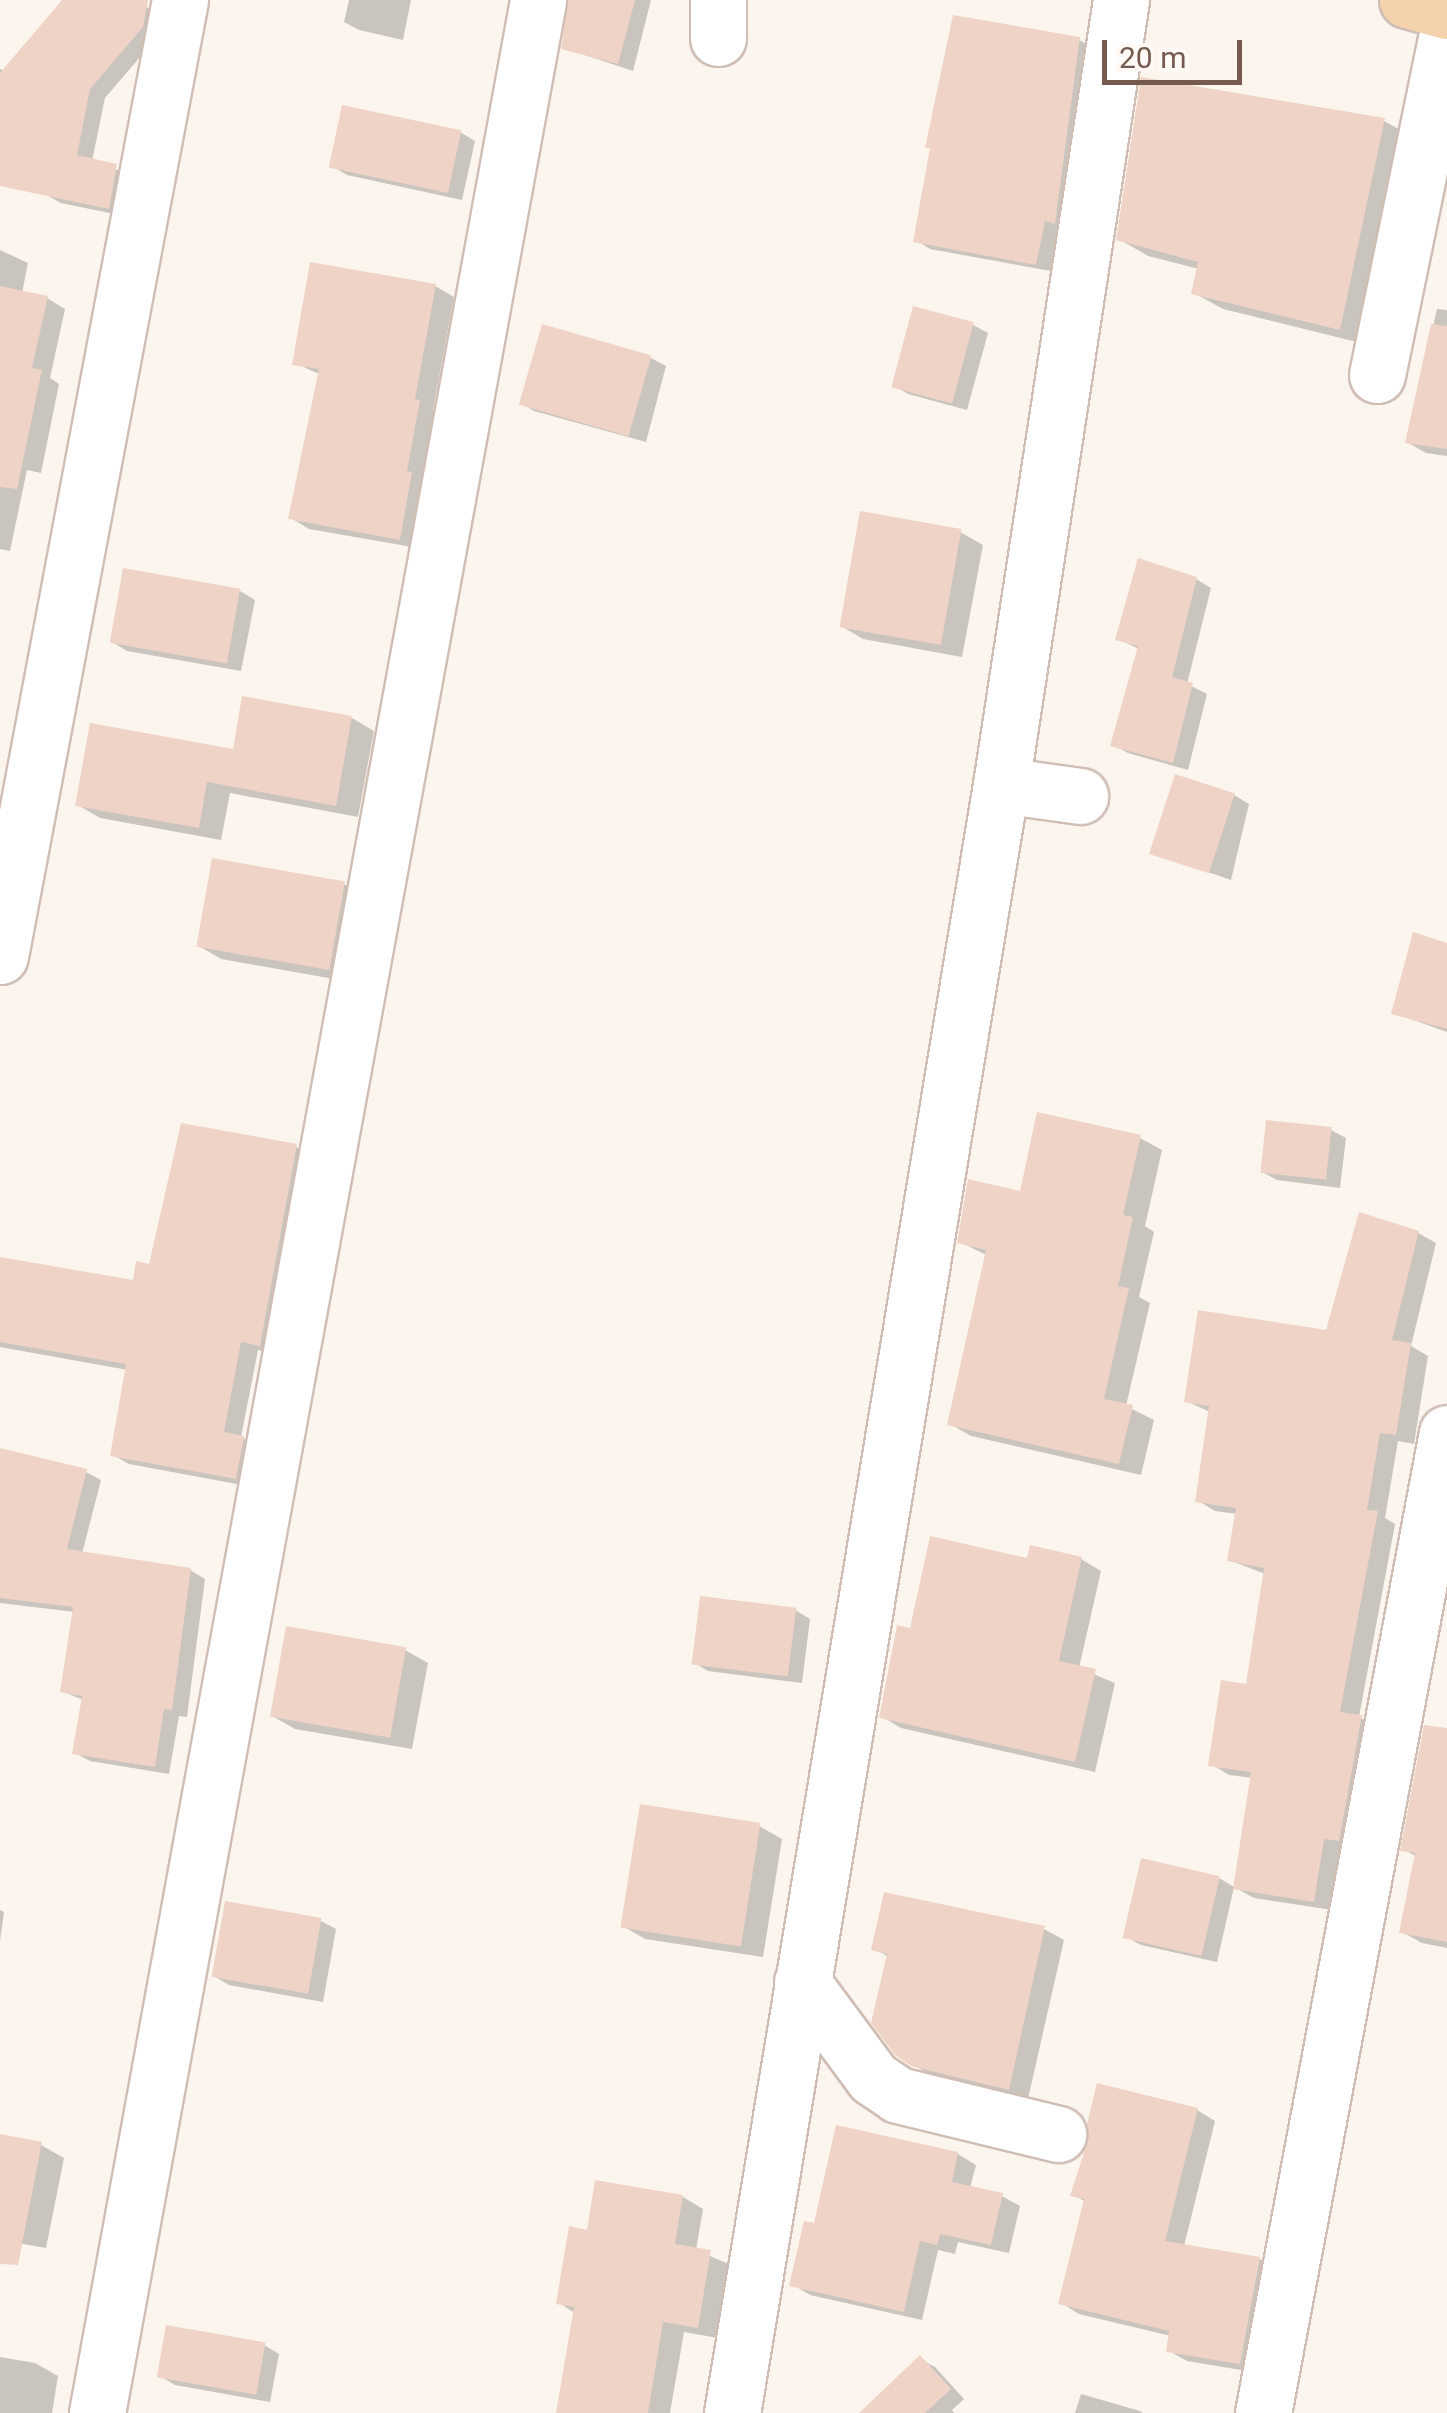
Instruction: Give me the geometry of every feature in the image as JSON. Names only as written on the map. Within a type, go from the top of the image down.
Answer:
[{"type":"main road","points":[[1408,0],[1447,11]]},
{"type":"street","points":[[0,956],[180,0]]},
{"type":"street","points":[[98,2413],[538,0]]},
{"type":"street","points":[[732,2413],[1001,784],[1122,0]]},
{"type":"street","points":[[1377,374],[1447,33]]},
{"type":"street","points":[[1001,784],[1080,796]]},
{"type":"street","points":[[1263,2413],[1447,1433]]},
{"type":"street","points":[[802,1982],[873,2078],[898,2095],[1058,2134]]},
{"type":"building","points":[[62,0],[148,0],[143,27],[90,89],[77,155],[117,164],[109,209],[0,186],[0,73]]},
{"type":"building","points":[[568,0],[635,0],[618,64],[561,49]]},
{"type":"building","points":[[953,15],[1080,37],[1055,224],[1045,221],[1036,265],[913,242],[930,148],[925,148]]},
{"type":"building","points":[[1141,77],[1385,118],[1340,330],[1191,294],[1198,262],[1116,240]]},
{"type":"building","points":[[342,105],[461,130],[448,193],[329,168]]},
{"type":"building","points":[[310,262],[436,284],[415,399],[420,400],[400,540],[288,519],[319,369],[292,365]]},
{"type":"building","points":[[0,286],[48,296],[32,368],[42,370],[17,489],[0,487]]},
{"type":"building","points":[[913,306],[974,322],[952,403],[891,387]]},
{"type":"building","points":[[542,324],[652,355],[628,436],[519,405]]},
{"type":"building","points":[[1431,324],[1447,326],[1447,449],[1405,443]]},
{"type":"building","points":[[860,511],[961,529],[941,645],[840,627]]},
{"type":"building","points":[[1138,558],[1197,577],[1172,677],[1193,683],[1173,763],[1110,746],[1138,646],[1115,640]]},
{"type":"building","points":[[123,568],[240,589],[227,664],[110,643]]},
{"type":"building","points":[[242,696],[352,716],[336,806],[207,782],[199,828],[75,806],[90,723],[233,749]]},
{"type":"building","points":[[1175,774],[1235,793],[1209,873],[1149,854]]},
{"type":"building","points":[[212,858],[345,881],[329,970],[196,947]]},
{"type":"building","points":[[1413,932],[1447,943],[1447,1029],[1391,1014]]},
{"type":"building","points":[[1037,1112],[1141,1135],[1123,1215],[1133,1217],[1118,1286],[1129,1288],[1104,1399],[1133,1405],[1119,1464],[947,1425],[986,1250],[957,1243],[968,1179],[1020,1191]]},
{"type":"building","points":[[1266,1120],[1332,1127],[1326,1180],[1260,1173]]},
{"type":"building","points":[[181,1123],[297,1144],[260,1346],[241,1342],[224,1432],[244,1436],[236,1479],[110,1456],[126,1364],[0,1342],[0,1257],[133,1280],[136,1261],[149,1264]]},
{"type":"building","points":[[1359,1212],[1419,1231],[1392,1340],[1411,1343],[1396,1435],[1380,1433],[1367,1510],[1378,1511],[1340,1712],[1362,1715],[1339,1841],[1324,1839],[1314,1902],[1233,1889],[1251,1772],[1208,1766],[1221,1680],[1246,1684],[1264,1568],[1227,1561],[1236,1508],[1195,1502],[1209,1406],[1184,1402],[1198,1310],[1326,1330]]},
{"type":"building","points":[[0,1448],[87,1469],[67,1549],[191,1568],[172,1710],[164,1709],[155,1767],[72,1754],[82,1696],[60,1692],[73,1607],[0,1598]]},
{"type":"building","points":[[930,1536],[1027,1558],[1030,1545],[1082,1557],[1059,1661],[1096,1669],[1075,1762],[879,1718],[897,1625],[910,1628]]},
{"type":"building","points":[[700,1596],[796,1608],[788,1676],[692,1664]]},
{"type":"building","points":[[286,1626],[406,1647],[390,1738],[270,1717]]},
{"type":"building","points":[[1424,1725],[1447,1728],[1447,1942],[1399,1933],[1415,1853],[1400,1851]]},
{"type":"building","points":[[640,1804],[760,1823],[741,1947],[620,1927]]},
{"type":"building","points":[[1141,1858],[1220,1876],[1201,1956],[1123,1938]]},
{"type":"building","points":[[884,1892],[1045,1926],[1009,2090],[911,2066],[895,2055],[871,2023],[887,1954],[871,1950]]},
{"type":"building","points":[[225,1901],[322,1918],[308,1994],[212,1977]]},
{"type":"building","points":[[1097,2083],[1198,2108],[1165,2241],[1260,2257],[1240,2364],[1166,2352],[1169,2331],[1058,2304],[1084,2199],[1070,2196],[1088,2140],[1087,2124]]},
{"type":"building","points":[[836,2125],[958,2152],[952,2182],[1003,2193],[991,2245],[940,2234],[937,2245],[920,2241],[904,2312],[789,2286],[804,2221],[814,2223]]},
{"type":"building","points":[[0,2134],[42,2142],[18,2265],[0,2264]]},
{"type":"building","points":[[595,2180],[683,2195],[675,2244],[711,2250],[698,2328],[663,2322],[648,2413],[556,2413],[574,2307],[556,2304],[569,2226],[587,2230]]},
{"type":"building","points":[[166,2325],[265,2343],[256,2395],[157,2377]]},
{"type":"building","points":[[920,2355],[951,2389],[925,2413],[859,2413]]}]
